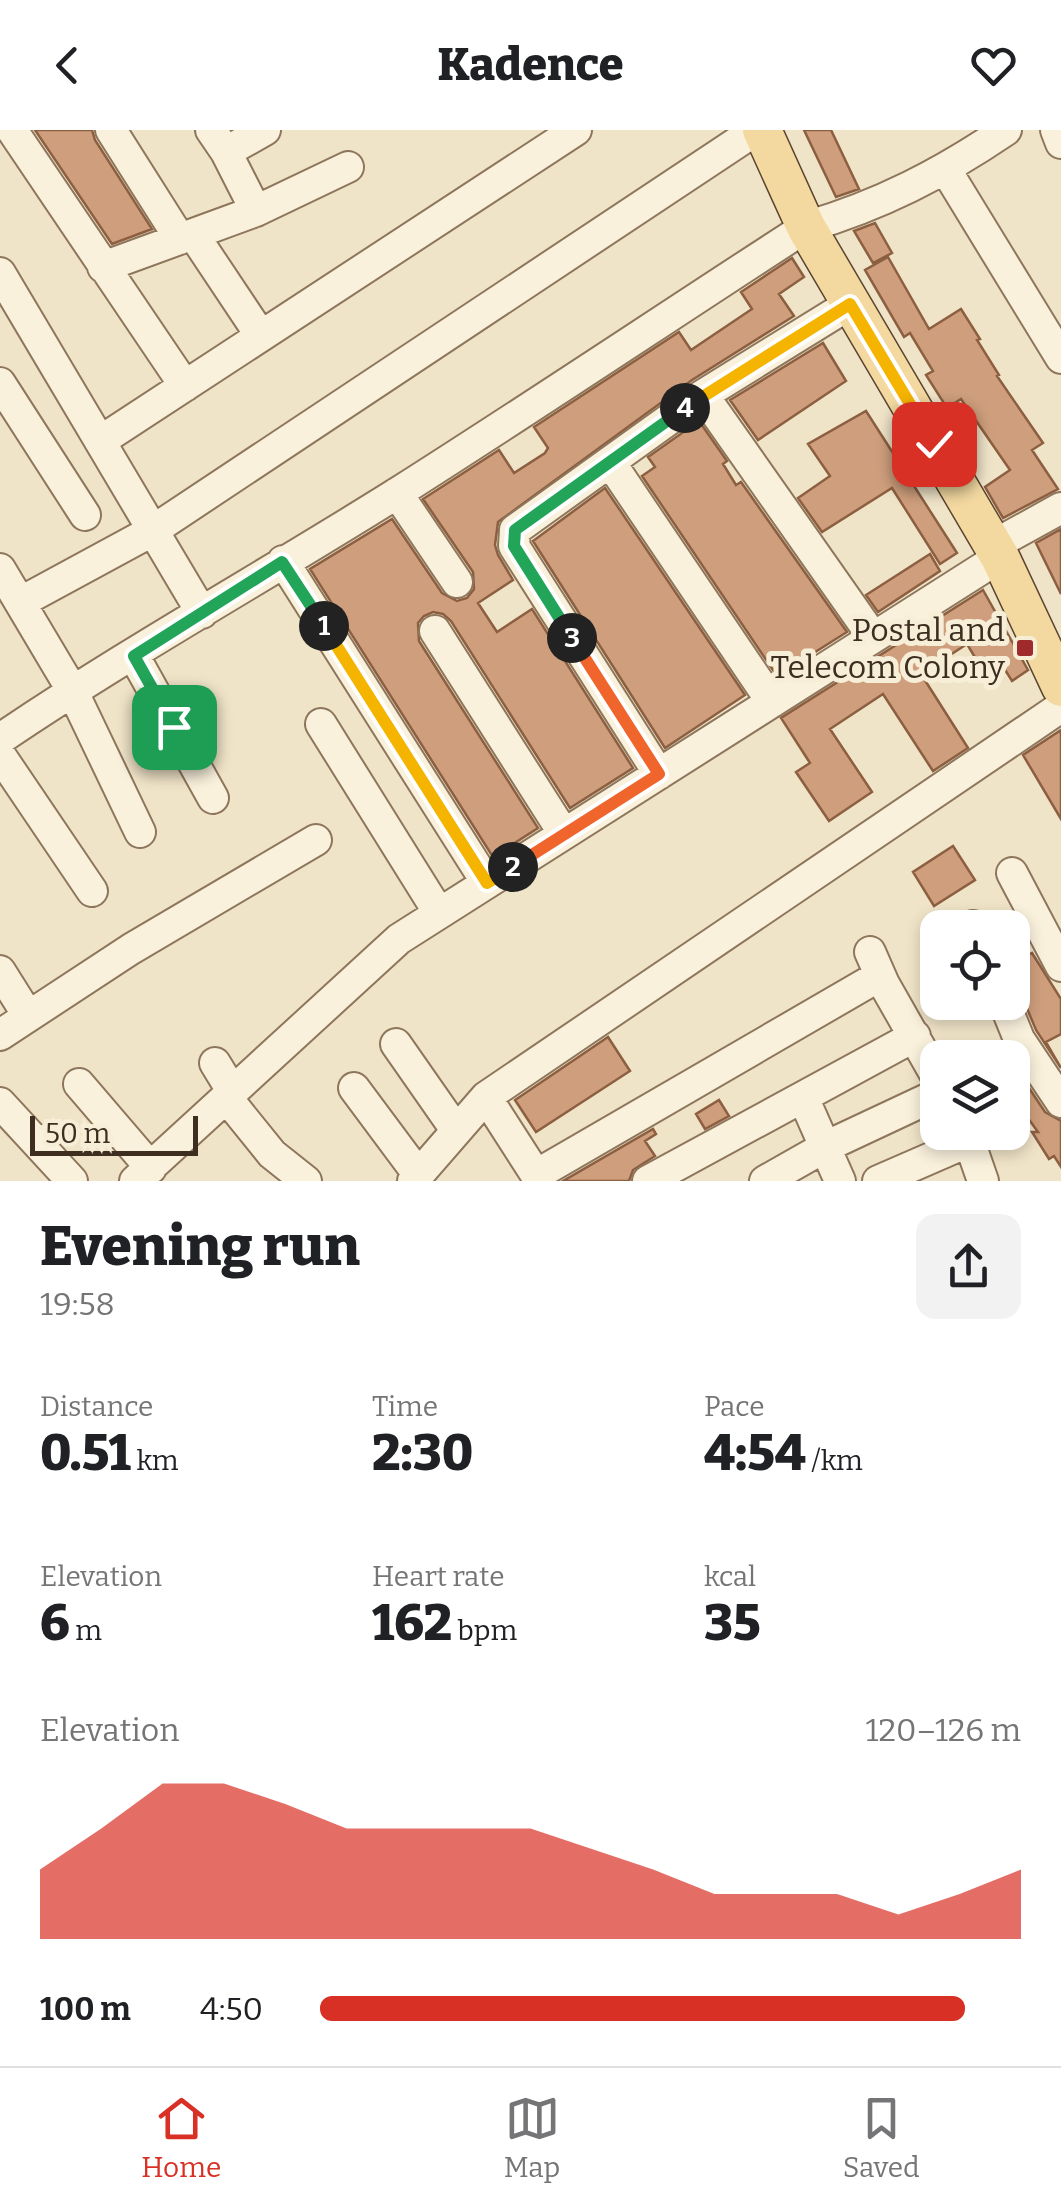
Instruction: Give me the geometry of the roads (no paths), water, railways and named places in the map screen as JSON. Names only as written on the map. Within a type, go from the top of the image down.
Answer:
[{"type":"main road","points":[[759,130],[806,227],[997,551],[1060,687]]},
{"type":"street","points":[[12,130],[185,386]]},
{"type":"street","points":[[111,130],[261,336]]},
{"type":"street","points":[[256,210],[219,141],[266,130]]},
{"type":"street","points":[[102,440],[576,130]]},
{"type":"street","points":[[21,602],[152,530],[759,130]]},
{"type":"street","points":[[0,739],[72,690],[134,656],[397,493],[806,227],[860,211],[946,170],[1006,130]]},
{"type":"street","points":[[1056,130],[1061,143]]},
{"type":"street","points":[[102,267],[256,210],[348,167]]},
{"type":"street","points":[[946,170],[1061,358]]},
{"type":"street","points":[[0,273],[202,613]]},
{"type":"street","points":[[659,774],[514,546],[515,530],[703,394],[850,304]]},
{"type":"street","points":[[0,383],[85,515]]},
{"type":"street","points":[[703,394],[872,637]]},
{"type":"street","points":[[610,462],[772,702]]},
{"type":"street","points":[[397,493],[457,582]]},
{"type":"street","points":[[79,1084],[157,1173],[229,1094],[399,940],[872,637],[1061,508]]},
{"type":"street","points":[[282,562],[487,883]]},
{"type":"street","points":[[0,569],[72,690],[140,832]]},
{"type":"street","points":[[436,631],[564,834]]},
{"type":"street","points":[[134,656],[213,798]]},
{"type":"street","points":[[354,1088],[415,1177],[486,1098],[1060,687]]},
{"type":"street","points":[[320,724],[439,914]]},
{"type":"street","points":[[0,755],[92,891]]},
{"type":"street","points":[[0,1034],[316,840]]},
{"type":"street","points":[[1012,873],[1061,966]]},
{"type":"street","points":[[870,952],[920,1047]]},
{"type":"street","points":[[0,971],[27,1014]]},
{"type":"street","points":[[486,1098],[538,1178],[874,979],[884,984]]},
{"type":"street","points":[[1011,1020],[1019,1039],[1061,1102]]},
{"type":"street","points":[[648,1181],[914,1036]]},
{"type":"street","points":[[396,1044],[456,1130]]},
{"type":"street","points":[[215,1063],[229,1094],[272,1154],[306,1181]]},
{"type":"street","points":[[803,1097],[840,1181]]},
{"type":"street","points":[[765,1181],[825,1147],[920,1102]]},
{"type":"street","points":[[0,1103],[72,1181]]},
{"type":"street","points":[[878,1181],[941,1150]]},
{"type":"street","points":[[973,1150],[984,1181]]},
{"type":"place","name":"Postal and Telecom Colony","points":[[1025,648]]}]
